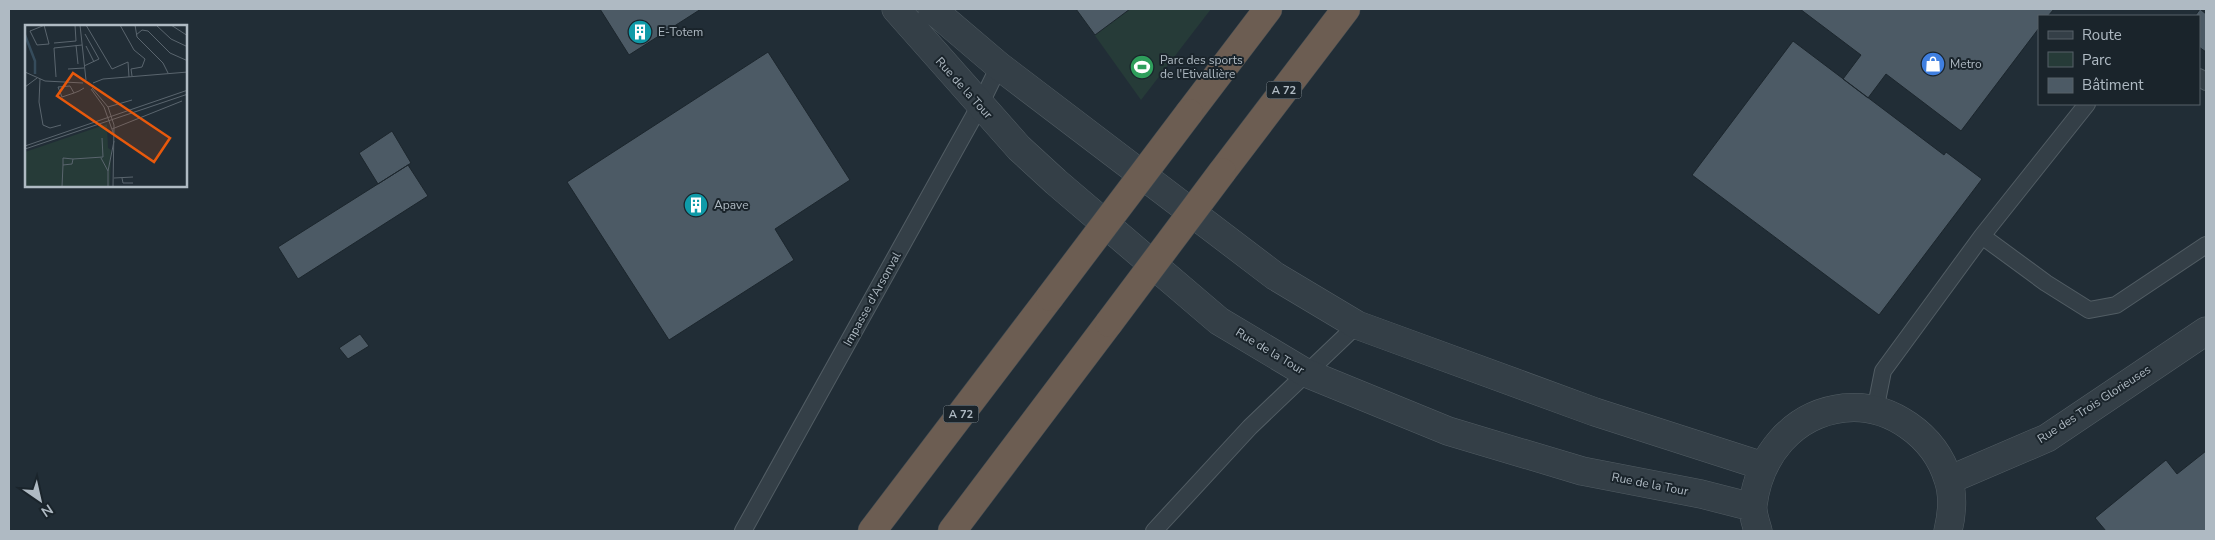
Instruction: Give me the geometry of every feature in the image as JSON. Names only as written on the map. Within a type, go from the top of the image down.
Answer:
[{"type":"highway","name":"A 72","points":[[872,531],[1268,9]]},
{"type":"highway","name":"A 72","points":[[952,531],[1346,9]]},
{"type":"street","name":"Rue de la Tour","points":[[896,9],[1018,148],[1220,321],[1306,372],[1448,431],[1582,471],[1701,494],[1755,519]]},
{"type":"street","points":[[932,9],[999,66],[1275,276],[1357,325],[1595,412],[1763,466]]},
{"type":"street","name":"Rue des Trois Glorieuses","points":[[1949,480],[2047,438],[2206,331]]},
{"type":"street","points":[[1755,519],[1763,466],[1770,454],[1790,431],[1815,416],[1844,408],[1875,410],[1900,419],[1921,435],[1938,456],[1949,480],[1952,511],[1948,531]]},
{"type":"lane","name":"Impasse d'Arsonval","points":[[743,531],[980,105],[999,66]]},
{"type":"lane","points":[[1875,410],[1883,371],[1982,236],[2086,105]]},
{"type":"lane","points":[[1982,236],[2046,283],[2088,310],[2116,305],[2206,245]]},
{"type":"lane","points":[[1154,531],[1250,427],[1357,325]]},
{"type":"green space","name":"Parc des sports de l'Etivallière","points":[[1076,9],[1211,9],[1141,100]]},
{"type":"building","name":"E-Totem","points":[[600,9],[701,9],[629,55]]},
{"type":"building","points":[[1076,9],[1130,9],[1095,35]]},
{"type":"building","name":"Metro","points":[[1800,9],[2054,9],[2049,15],[2038,15],[2038,29],[1961,131],[1886,74],[1868,98],[1843,79],[1861,55]]},
{"type":"building","points":[[2200,9],[2206,14],[2206,52],[2200,48],[2200,15],[2196,15]]},
{"type":"building","points":[[1793,41],[1944,155],[1946,152],[1982,179],[1879,315],[1692,175]]},
{"type":"building","name":"Apave","points":[[768,52],[850,180],[775,229],[794,260],[669,340],[567,182]]},
{"type":"building","points":[[392,131],[411,163],[378,184],[359,153]]},
{"type":"building","points":[[408,165],[428,196],[298,279],[278,247]]},
{"type":"building","points":[[360,334],[369,346],[348,359],[339,348]]},
{"type":"building","points":[[2206,451],[2206,531],[2106,531],[2095,518],[2166,460],[2177,474]]},
{"type":"place","name":"E-Totem","points":[[640,32]]},
{"type":"place","name":"Metro","points":[[1933,64]]},
{"type":"place","name":"Parc des sports de l'Etivallière","points":[[1142,67]]},
{"type":"place","name":"Apave","points":[[696,205]]}]
